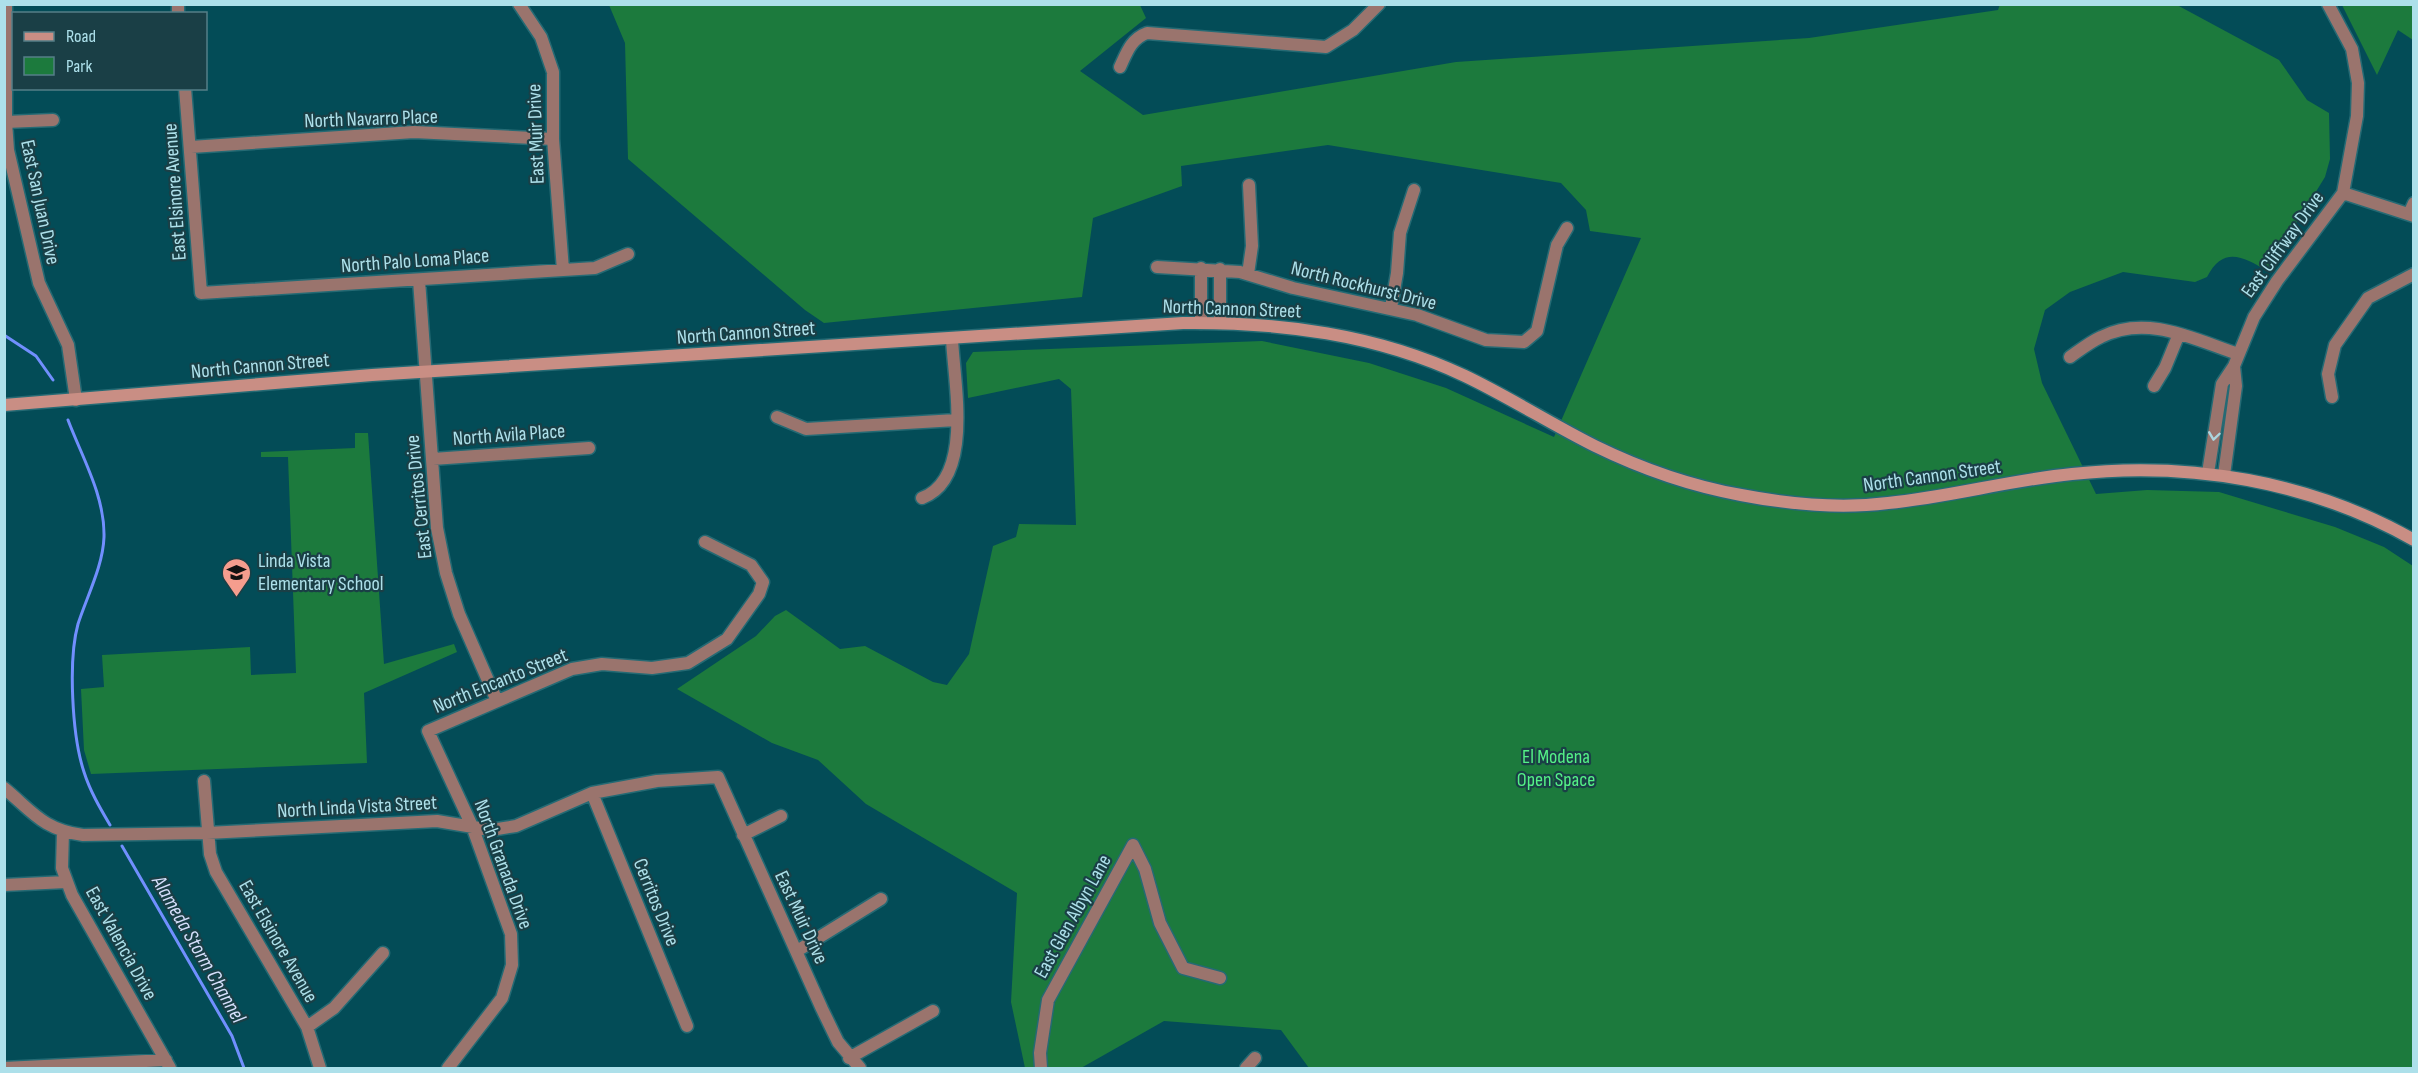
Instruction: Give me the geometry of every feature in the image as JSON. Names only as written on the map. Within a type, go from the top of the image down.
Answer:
[{"type":"main road","name":"North Cannon Street","points":[[4,405],[426,372],[1220,323],[1298,328],[1332,333],[1421,358],[1468,377],[1624,460],[1683,480],[1739,495],[1818,504],[1862,505],[1924,499],[2070,474],[2146,470],[2208,473],[2310,496],[2378,522],[2414,540]]},
{"type":"street","name":"East San Juan Drive","points":[[6,4],[8,150],[39,283],[68,345],[76,400]]},
{"type":"street","name":"East Muir Drive","points":[[519,4],[541,37],[553,72],[553,140],[562,270]]},
{"type":"street","points":[[1120,67],[1130,44],[1137,37],[1147,33],[1326,47],[1353,30],[1379,4]]},
{"type":"street","name":"East Cliffway Drive","points":[[2208,473],[2222,384],[2236,360],[2254,317],[2277,280],[2343,193],[2357,116],[2358,84],[2352,49],[2328,4]]},
{"type":"street","name":"East Elsinore Avenue","points":[[186,90],[201,293]]},
{"type":"street","points":[[6,122],[53,120]]},
{"type":"street","name":"North Navarro Place","points":[[191,147],[414,132],[553,140]]},
{"type":"street","points":[[1248,274],[1252,246],[1249,185]]},
{"type":"street","points":[[1391,308],[1400,233],[1414,190]]},
{"type":"street","points":[[2343,193],[2412,211]]},
{"type":"street","name":"North Rockhurst Drive","points":[[1157,267],[1220,269],[1248,274],[1293,288],[1391,308],[1486,340],[1520,342],[1533,337],[1538,326],[1557,245],[1567,228]]},
{"type":"street","name":"North Palo Loma Place","points":[[201,293],[595,268],[628,254]]},
{"type":"street","points":[[1201,268],[1201,323]]},
{"type":"street","points":[[1220,269],[1220,323]]},
{"type":"street","points":[[2332,398],[2328,374],[2335,345],[2368,298],[2414,274]]},
{"type":"street","name":"East Cerritos Drive","points":[[419,280],[437,528],[446,573],[459,614],[497,700]]},
{"type":"street","points":[[2070,357],[2100,337],[2125,328],[2157,327],[2179,334],[2236,360]]},
{"type":"street","points":[[2154,387],[2166,368],[2179,334]]},
{"type":"street","points":[[922,498],[936,492],[947,477],[955,454],[956,420],[952,339]]},
{"type":"street","name":"East Cliffway Drive","points":[[2224,475],[2236,386],[2236,360]]},
{"type":"street","points":[[777,417],[806,429],[956,420]]},
{"type":"street","name":"North Avila Place","points":[[432,459],[589,448]]},
{"type":"street","name":"North Encanto Street","points":[[428,731],[572,669],[602,664],[652,668],[688,663],[727,639],[759,594],[763,582],[751,565],[705,542]]},
{"type":"street","name":"North Granada Drive","points":[[428,731],[472,826],[511,934],[512,965],[502,998],[448,1068]]},
{"type":"street","name":"East Muir Drive","points":[[718,777],[838,1042],[849,1058],[860,1068]]},
{"type":"street","name":"North Linda Vista Street","points":[[4,788],[31,814],[63,831],[82,835],[207,833],[437,821],[491,830],[516,826],[592,793],[657,782],[718,777]]},
{"type":"street","name":"East Elsinore Avenue","points":[[204,781],[207,833],[216,872],[308,1027],[320,1068]]},
{"type":"street","name":"Cerritos Drive","points":[[592,793],[687,1026]]},
{"type":"street","points":[[743,835],[781,816]]},
{"type":"street","name":"East Valencia Drive","points":[[63,831],[61,855],[66,882],[168,1064]]},
{"type":"street","name":"East Glen Albyn Lane","points":[[1041,1068],[1040,1053],[1048,1000],[1133,845],[1145,869],[1160,923],[1183,968],[1220,978]]},
{"type":"street","points":[[4,885],[66,882]]},
{"type":"street","points":[[796,951],[881,899]]},
{"type":"street","points":[[308,1027],[334,1008],[383,953]]},
{"type":"street","points":[[849,1058],[933,1011]]},
{"type":"street","points":[[1246,1068],[1255,1058]]},
{"type":"street","points":[[4,1068],[168,1064]]},
{"type":"green space","name":"El Modena Open Space","points":[[2000,4],[2177,5],[2279,60],[2307,100],[2329,113],[2330,159],[2325,177],[2267,271],[2250,261],[2234,257],[2220,261],[2207,277],[2195,282],[2123,272],[2070,292],[2045,310],[2034,349],[2042,383],[2096,494],[2147,490],[2219,492],[2335,527],[2384,547],[2413,566],[2413,1068],[1309,1068],[1281,1030],[1164,1021],[1081,1068],[1025,1068],[1011,1002],[1017,893],[866,804],[818,760],[772,743],[677,689],[756,636],[775,616],[786,610],[840,649],[865,646],[933,682],[947,685],[969,654],[993,546],[1016,537],[1019,524],[1076,525],[1071,389],[1059,379],[968,398],[966,363],[973,352],[1262,341],[1369,363],[1446,388],[1554,437],[1641,238],[1590,231],[1586,210],[1561,183],[1328,145],[1181,166],[1182,186],[1093,218],[1082,297],[824,323],[805,310],[628,159],[625,43],[609,5],[1140,5],[1146,18],[1080,71],[1143,115],[1456,62],[1809,38],[1998,10]]},
{"type":"green space","points":[[2342,5],[2413,5],[2413,40],[2398,30],[2377,75]]},
{"type":"green space","points":[[355,433],[368,433],[384,664],[454,644],[457,652],[364,693],[367,763],[91,774],[84,750],[81,689],[104,687],[102,655],[250,647],[251,675],[296,673],[288,457],[261,457],[261,452],[355,448]]},
{"type":"waterway","name":"Alameda Storm Channel","points":[[4,335],[36,356],[53,380]]},
{"type":"waterway","name":"Alameda Storm Channel","points":[[68,420],[97,492],[104,537],[98,570],[78,624],[75,639],[72,677],[74,719],[84,772],[92,793],[110,825]]},
{"type":"waterway","name":"Alameda Storm Channel","points":[[122,846],[232,1036],[244,1068]]},
{"type":"place","name":"Linda Vista Elementary School","points":[[237,598]]}]
